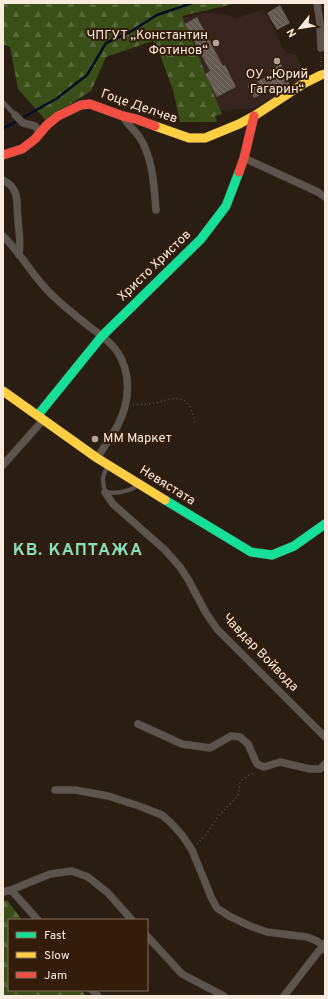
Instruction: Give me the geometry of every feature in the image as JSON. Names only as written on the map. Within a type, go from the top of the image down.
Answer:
[{"type":"street","points":[[317,3],[320,23],[321,48]]},
{"type":"street","name":"Гоце Делчев","points":[[3,155],[22,149],[35,139],[47,125],[58,116],[81,105],[90,104],[189,138],[205,138],[254,116],[303,84],[323,74]]},
{"type":"street","points":[[15,116],[23,123],[35,126],[40,132]]},
{"type":"street","points":[[123,116],[126,123],[140,138],[145,147],[152,168],[156,210]]},
{"type":"street","name":"Христо Христов","points":[[3,465],[102,336],[201,240],[226,206],[244,158],[254,116]]},
{"type":"street","points":[[244,158],[318,192],[325,197]]},
{"type":"street","points":[[3,180],[9,183],[15,192],[18,203],[20,235],[19,255]]},
{"type":"street","points":[[4,238],[50,294],[102,336],[115,349],[122,360],[128,383],[128,396],[118,425],[97,458]]},
{"type":"street","name":"Невястата","points":[[3,391],[97,458],[251,552],[272,555],[294,546],[325,524]]},
{"type":"street","name":"Чавдар Войвода","points":[[105,492],[113,504],[165,550],[180,567],[206,613],[217,629],[325,737]]},
{"type":"street","points":[[138,724],[182,744],[210,748],[231,736],[240,737],[248,744],[257,764],[264,767],[280,762],[310,769],[320,769],[325,764]]},
{"type":"street","points":[[55,790],[75,790],[108,796],[162,815],[182,835],[192,850],[217,908],[229,916],[250,926],[267,932],[307,937],[324,946],[284,996]]},
{"type":"street","points":[[3,892],[50,874],[72,871],[88,877],[108,893],[131,919]]},
{"type":"street","points":[[11,890],[37,919]]},
{"type":"street","points":[[148,937],[182,974],[224,996]]},
{"type":"lane","points":[[3,102],[15,116]]},
{"type":"lane","points":[[109,465],[104,473],[102,482],[105,492],[126,492],[132,490],[140,484]]},
{"type":"path","points":[[321,48],[323,74]]},
{"type":"path","points":[[125,406],[156,403],[179,398],[186,401],[191,408],[195,424]]},
{"type":"path","points":[[192,850],[206,835],[219,815],[238,796],[240,782],[247,776],[264,767]]},
{"type":"shaded area","points":[[264,9],[285,52],[296,55],[309,79],[253,108],[221,111],[173,20],[204,13],[228,14],[234,19]]},
{"type":"green space","points":[[3,3],[237,3],[182,16],[222,114],[215,116],[217,122],[180,122],[173,90],[156,44],[153,41],[106,57],[91,91],[58,112],[48,123],[18,89],[10,47],[3,44]]},
{"type":"green space","points":[[7,900],[21,919],[8,919],[8,991],[82,991],[86,996],[3,996],[3,901]]},
{"type":"building","points":[[280,5],[290,23],[277,30],[267,13]]},
{"type":"building","points":[[197,17],[236,87],[217,97],[205,74],[210,71],[185,24]]},
{"type":"building","points":[[281,64],[291,88],[279,95],[276,87],[254,98],[248,86],[272,74],[270,70]]},
{"type":"waterway","points":[[3,128],[56,99],[87,75],[106,43],[130,32],[157,15],[192,3]]},
{"type":"traffic: fast","points":[[38,415],[102,336],[201,239],[226,206],[239,172]]},
{"type":"traffic: fast","points":[[165,500],[251,552],[272,555],[294,546],[325,524]]},
{"type":"traffic: slow","points":[[155,126],[189,138],[205,138],[239,124],[303,84],[325,74]]},
{"type":"traffic: slow","points":[[3,391],[97,458],[165,500]]},
{"type":"traffic: jam","points":[[3,155],[22,149],[35,139],[47,125],[58,116],[81,105],[90,104],[155,126]]},
{"type":"traffic: jam","points":[[239,172],[244,158],[254,116]]},
{"type":"place","name":"ЧПГУТ „Константин Фотинов“","points":[[216,43]]},
{"type":"place","name":"ОУ „Юрий Гагарин“","points":[[277,61]]},
{"type":"place","name":"ММ Маркет","points":[[95,439]]},
{"type":"district","name":"КВ. КАПТАЖА","points":[[78,551]]}]
